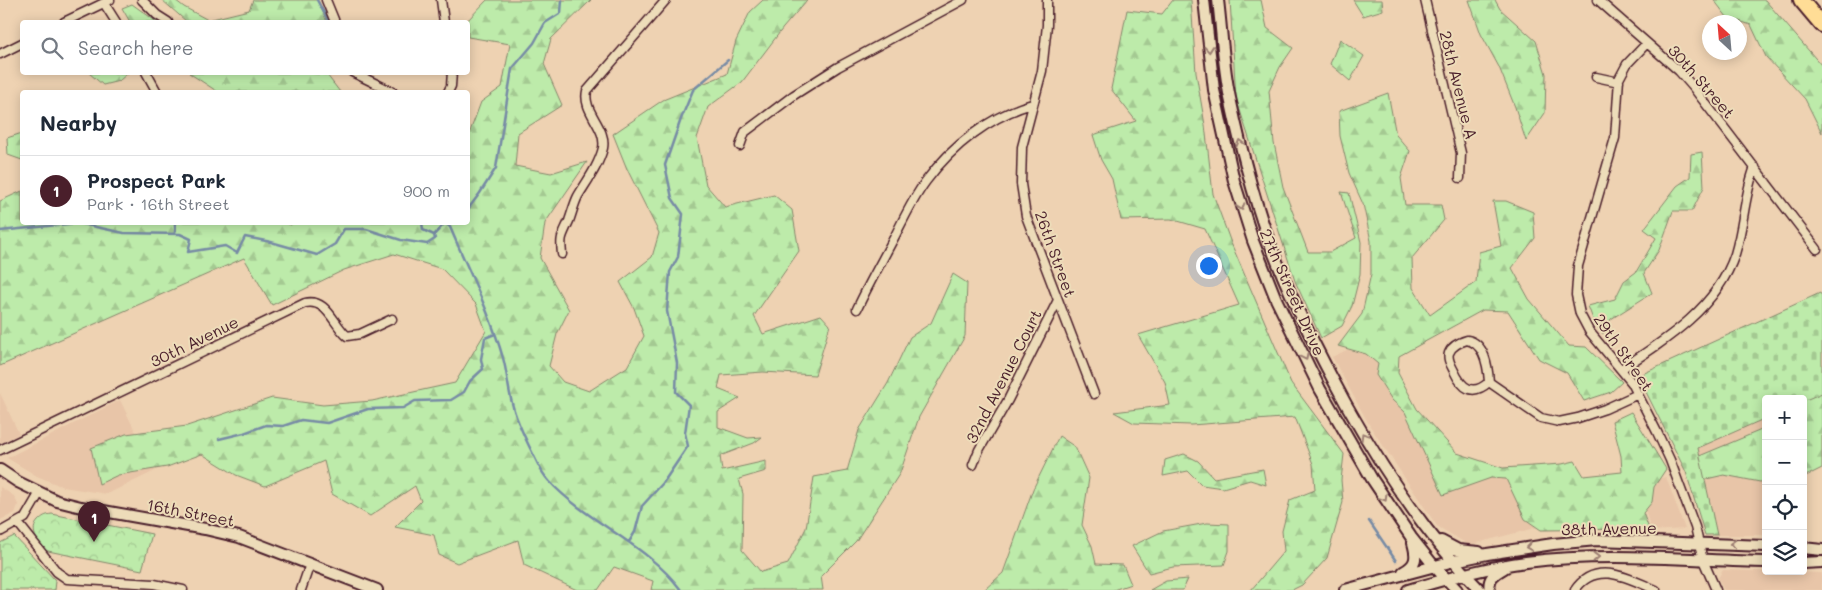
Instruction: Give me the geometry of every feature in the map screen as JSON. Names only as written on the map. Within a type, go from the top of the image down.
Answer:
[{"type":"highway","points":[[1801,0],[1822,25]]},
{"type":"main road","name":"27th Street Drive","points":[[1204,0],[1210,62],[1220,123],[1238,197],[1276,299],[1320,389],[1372,479],[1411,537],[1434,566],[1457,590]]},
{"type":"main road","name":"27th Street Drive","points":[[1218,0],[1229,95],[1253,193],[1278,265],[1317,350],[1361,432],[1393,482],[1436,539],[1480,590]]},
{"type":"main road","name":"16th Street","points":[[0,470],[39,494],[57,501],[239,537],[377,590]]},
{"type":"main road","points":[[1397,576],[1410,568],[1415,560],[1416,553],[1411,537]]},
{"type":"main road","points":[[1436,539],[1458,550],[1487,554]]},
{"type":"main road","name":"38th Avenue","points":[[1345,590],[1454,561],[1553,544],[1597,540],[1762,546]]},
{"type":"main road","points":[[1807,548],[1822,550]]},
{"type":"main road","name":"38th Avenue","points":[[1408,590],[1512,564],[1590,557],[1762,562]]},
{"type":"main road","points":[[1807,563],[1822,562]]},
{"type":"main road","points":[[1490,590],[1489,582],[1495,573],[1512,564]]},
{"type":"street","points":[[142,0],[157,16],[164,20]]},
{"type":"street","points":[[326,0],[334,20]]},
{"type":"street","points":[[441,0],[444,20]]},
{"type":"street","points":[[562,254],[562,234],[603,147],[602,136],[587,106],[586,91],[666,0]]},
{"type":"street","points":[[740,146],[745,132],[794,95],[838,67],[963,0]]},
{"type":"street","name":"26th Street","points":[[1046,0],[1047,25],[1042,71],[1022,147],[1021,184],[1026,216],[1094,394]]},
{"type":"street","name":"28th Avenue A","points":[[1425,0],[1461,153],[1460,178]]},
{"type":"street","name":"30th Street","points":[[1598,0],[1679,71],[1817,249]]},
{"type":"street","points":[[68,20],[107,1],[115,20]]},
{"type":"street","name":"29th Street","points":[[1647,43],[1627,64],[1622,71],[1619,82],[1615,138],[1578,266],[1576,285],[1578,306],[1583,321],[1589,330],[1632,383],[1638,394],[1670,460],[1700,543],[1703,560],[1716,590]]},
{"type":"street","points":[[0,54],[20,44]]},
{"type":"street","points":[[148,75],[156,90]]},
{"type":"street","points":[[358,75],[389,90]]},
{"type":"street","points":[[449,90],[452,75]]},
{"type":"street","points":[[1596,77],[1619,82]]},
{"type":"street","points":[[857,308],[913,201],[926,181],[957,148],[984,126],[1016,108],[1032,104]]},
{"type":"street","points":[[1620,369],[1686,323],[1701,309],[1718,287],[1734,256],[1745,199],[1755,167]]},
{"type":"street","name":"32nd Avenue Court","points":[[973,466],[979,450],[1008,400],[1058,300]]},
{"type":"street","name":"30th Avenue","points":[[0,450],[305,303],[313,301],[322,305],[347,336],[360,334],[392,319]]},
{"type":"street","points":[[1489,382],[1477,389],[1466,389],[1462,385],[1448,358],[1449,352],[1455,345],[1467,340],[1477,344],[1487,364],[1489,382],[1541,418],[1559,422],[1578,418],[1605,409],[1638,394]]},
{"type":"street","points":[[0,532],[25,518],[39,494]]},
{"type":"street","points":[[18,523],[57,572],[67,578],[154,584],[184,590]]},
{"type":"street","points":[[301,590],[310,564]]},
{"type":"street","points":[[1575,590],[1580,583],[1588,578],[1610,573],[1628,578],[1656,590]]},
{"type":"shaded area","points":[[1370,339],[1448,490],[1519,466],[1546,525],[1469,545],[1437,526],[1370,426],[1332,357]]},
{"type":"shaded area","points":[[0,393],[19,434],[0,443]]},
{"type":"shaded area","points":[[120,400],[155,471],[107,494],[63,487],[37,476],[7,458]]},
{"type":"shaded area","points":[[1762,420],[1762,535],[1717,535],[1698,448]]},
{"type":"shaded area","points":[[1666,477],[1685,529],[1651,531],[1638,484]]},
{"type":"shaded area","points":[[0,487],[14,496],[18,505],[15,513],[0,520]]},
{"type":"shaded area","points":[[1723,570],[1762,571],[1762,575],[1822,573],[1822,590],[1724,590],[1718,578]]},
{"type":"green space","points":[[162,0],[175,0],[208,20],[185,20]]},
{"type":"green space","points":[[253,0],[318,0],[326,20],[208,20],[249,10]]},
{"type":"green space","points":[[487,0],[591,0],[551,39],[544,64],[562,105],[518,133],[515,166],[551,173],[587,162],[545,223],[540,258],[569,310],[557,334],[549,366],[563,382],[589,391],[627,367],[644,336],[634,308],[620,282],[652,257],[659,233],[627,169],[613,134],[663,100],[727,74],[736,41],[750,12],[763,0],[807,0],[742,82],[708,107],[697,138],[706,185],[725,207],[774,195],[792,210],[799,251],[754,316],[763,334],[821,315],[830,325],[815,375],[763,372],[721,375],[718,389],[740,398],[718,412],[718,427],[748,438],[762,437],[754,443],[720,456],[722,471],[766,461],[766,471],[739,479],[743,494],[742,550],[761,572],[788,564],[806,528],[814,477],[847,471],[859,430],[888,383],[910,337],[931,323],[953,274],[967,283],[965,336],[919,417],[900,473],[856,541],[821,576],[823,590],[651,590],[653,581],[614,567],[598,590],[577,590],[524,565],[518,540],[457,563],[439,555],[434,535],[395,527],[421,501],[415,486],[370,516],[332,494],[324,461],[265,486],[236,475],[202,454],[167,467],[118,475],[99,484],[91,448],[126,434],[187,426],[272,398],[323,405],[372,401],[455,383],[486,331],[476,304],[442,269],[394,254],[344,270],[272,305],[244,258],[0,366],[0,201],[20,192],[20,225],[470,225],[470,132],[481,102],[502,87],[510,44],[470,37],[470,20],[468,20]]},
{"type":"green space","points":[[1173,0],[1191,0],[1196,73],[1205,125],[1213,194],[1231,243],[1291,383],[1344,454],[1341,480],[1343,502],[1327,558],[1302,585],[1292,590],[1251,590],[1284,551],[1282,531],[1290,500],[1315,490],[1313,464],[1295,417],[1191,425],[1134,423],[1114,412],[1170,405],[1165,382],[1138,335],[1239,305],[1205,229],[1171,219],[1121,220],[1112,179],[1101,160],[1093,135],[1136,121],[1111,89],[1127,10],[1162,14]]},
{"type":"green space","points":[[1230,0],[1261,0],[1267,28],[1293,48],[1280,67],[1269,91],[1274,143],[1283,187],[1308,252],[1330,252],[1356,238],[1341,192],[1349,193],[1361,242],[1360,274],[1352,306],[1342,326],[1321,338],[1295,281],[1236,98]]},
{"type":"green space","points":[[1353,0],[1382,0],[1383,10],[1363,16]]},
{"type":"green space","points":[[1469,0],[1495,0],[1500,9],[1536,41],[1546,74],[1545,113],[1526,141],[1499,67],[1481,34]]},
{"type":"green space","points":[[1714,0],[1765,0],[1822,66],[1822,133],[1805,99],[1766,57],[1751,25],[1747,24],[1747,15],[1725,15]]},
{"type":"green space","points":[[132,4],[154,20],[129,20],[122,8]]},
{"type":"green space","points":[[1340,39],[1364,56],[1350,81],[1330,64]]},
{"type":"green space","points":[[91,75],[126,75],[119,81],[103,85]]},
{"type":"green space","points":[[192,75],[327,75],[338,90],[215,90]]},
{"type":"green space","points":[[1388,93],[1396,135],[1410,151],[1401,178],[1405,205],[1441,205],[1444,220],[1412,258],[1413,288],[1430,315],[1476,282],[1479,252],[1501,246],[1493,201],[1506,201],[1533,212],[1535,238],[1512,268],[1529,299],[1569,346],[1586,347],[1622,382],[1611,392],[1584,401],[1567,373],[1539,359],[1508,311],[1483,310],[1399,356],[1398,373],[1417,409],[1457,453],[1503,468],[1562,464],[1575,461],[1584,476],[1622,472],[1621,456],[1612,421],[1631,412],[1666,469],[1654,487],[1652,502],[1643,513],[1649,529],[1541,530],[1525,519],[1506,479],[1491,478],[1443,495],[1405,412],[1392,400],[1376,375],[1378,364],[1366,354],[1338,346],[1362,314],[1371,274],[1371,241],[1363,204],[1349,173],[1340,136],[1339,111]]},
{"type":"green space","points":[[20,134],[20,159],[8,155],[7,138]]},
{"type":"green space","points":[[1702,152],[1704,187],[1692,211],[1673,211],[1659,250],[1644,273],[1652,293],[1611,319],[1603,334],[1594,322],[1588,306],[1615,299],[1624,281],[1636,272],[1656,238],[1644,229],[1677,186],[1690,177],[1691,154]]},
{"type":"green space","points":[[1820,293],[1822,296],[1822,393],[1807,399],[1807,395],[1762,395],[1762,420],[1698,448],[1717,535],[1705,535],[1686,472],[1638,376]]},
{"type":"green space","points":[[1822,368],[1822,468],[1807,475],[1807,395],[1801,395]]},
{"type":"green space","points":[[1762,430],[1762,482],[1724,475],[1702,480],[1697,457]]},
{"type":"green space","points":[[1059,436],[1075,447],[1089,478],[1082,525],[1092,546],[1096,564],[1123,565],[1131,584],[1113,590],[984,590],[1003,573],[1033,489]]},
{"type":"green space","points":[[1184,454],[1198,461],[1214,478],[1263,469],[1266,485],[1250,480],[1223,488],[1202,485],[1188,471],[1163,476],[1165,460]]},
{"type":"green space","points":[[52,514],[152,534],[142,570],[43,550],[35,536],[34,528],[41,518]]},
{"type":"green space","points":[[1207,523],[1229,524],[1229,551],[1224,565],[1173,567],[1149,573],[1132,546],[1163,531]]},
{"type":"green space","points":[[14,536],[56,581],[55,590],[0,590],[0,543]]},
{"type":"green space","points":[[1188,579],[1183,590],[1150,590],[1166,581]]},
{"type":"waterway","points":[[317,0],[328,20]]},
{"type":"waterway","points":[[470,206],[496,168],[512,69],[534,43],[545,23],[561,13],[562,0]]},
{"type":"waterway","points":[[629,542],[635,532],[642,506],[663,483],[688,446],[685,433],[689,405],[676,392],[677,363],[667,311],[670,272],[678,257],[683,214],[672,198],[665,165],[693,90],[728,60]]},
{"type":"waterway","points":[[0,231],[58,225]]},
{"type":"waterway","points":[[86,225],[124,233],[180,234],[191,239],[188,252],[225,246],[237,253],[245,237],[317,255],[335,244],[344,229],[366,229],[401,240],[427,244],[435,239],[434,235]]},
{"type":"waterway","points":[[175,225],[175,233]]},
{"type":"waterway","points":[[422,225],[423,230],[434,235],[443,225]]},
{"type":"waterway","points":[[448,225],[498,341],[518,422],[544,474],[564,496],[652,559],[681,590]]},
{"type":"waterway","points":[[219,439],[266,425],[283,426],[301,420],[327,423],[368,409],[403,408],[415,401],[451,400],[464,392],[470,381],[483,369],[481,359],[485,338],[495,334]]},
{"type":"waterway","points":[[1369,521],[1396,561]]},
{"type":"place","name":"Prospect Park","points":[[94,542]]}]
